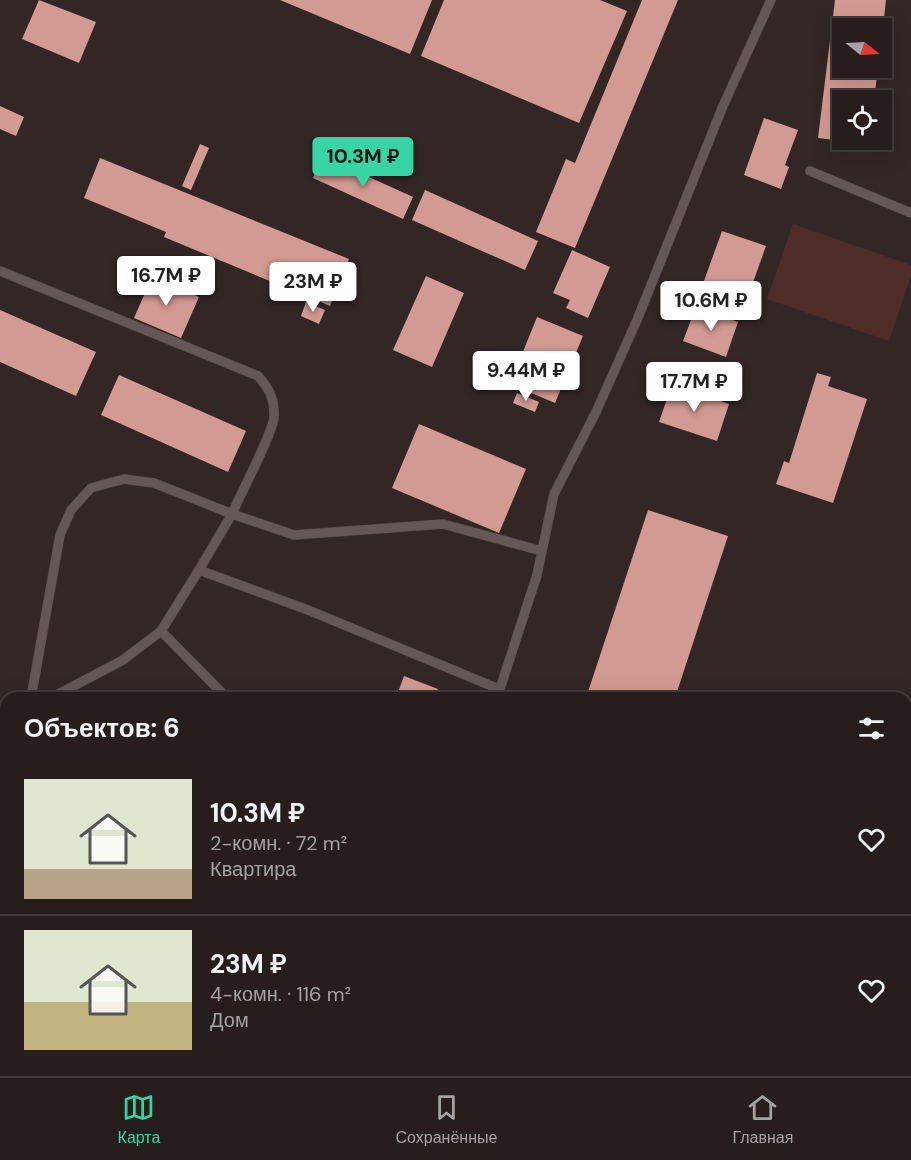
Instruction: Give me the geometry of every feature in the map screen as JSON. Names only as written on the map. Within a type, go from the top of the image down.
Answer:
[{"type":"lane","points":[[498,692],[537,575],[554,494],[596,412],[632,330],[723,106],[771,0]]},
{"type":"lane","points":[[810,171],[911,213]]},
{"type":"lane","points":[[0,271],[258,376],[268,386],[274,400],[274,420],[232,514],[161,631],[123,660],[62,692]]},
{"type":"lane","points":[[32,692],[60,535],[71,510],[92,488],[123,479],[154,483],[232,514],[294,535],[443,524],[542,551]]},
{"type":"lane","points":[[199,570],[308,610],[496,692]]},
{"type":"lane","points":[[161,631],[221,692]]},
{"type":"shaded area","points":[[793,224],[911,265],[911,276],[889,341],[767,299]]},
{"type":"building","points":[[39,0],[96,22],[79,63],[22,39]]},
{"type":"building","points":[[280,0],[432,0],[410,54]]},
{"type":"building","points":[[444,0],[600,0],[627,11],[579,123],[421,56]]},
{"type":"building","points":[[642,0],[678,0],[575,248],[536,232],[566,159],[575,163]]},
{"type":"building","points":[[835,0],[886,0],[884,18],[833,18]]},
{"type":"building","points":[[832,24],[832,78],[877,78],[875,90],[832,90],[832,140],[818,138]]},
{"type":"building","points":[[0,106],[24,117],[16,136],[0,129]]},
{"type":"building","points":[[764,118],[798,130],[785,165],[789,167],[781,189],[744,175]]},
{"type":"building","points":[[200,144],[209,148],[191,190],[182,186]]},
{"type":"building","points":[[323,156],[413,197],[403,219],[313,178]]},
{"type":"building","points":[[100,158],[349,259],[330,306],[164,237],[166,232],[84,198]]},
{"type":"building","points":[[425,190],[538,241],[525,270],[412,220]]},
{"type":"building","points":[[722,231],[766,246],[740,319],[696,303]]},
{"type":"building","points":[[572,250],[610,267],[588,318],[566,308],[570,300],[553,293]]},
{"type":"building","points":[[426,276],[464,293],[432,367],[393,350]]},
{"type":"building","points":[[152,277],[199,297],[181,338],[134,318]]},
{"type":"building","points":[[306,302],[325,310],[319,324],[301,316]]},
{"type":"building","points":[[696,307],[738,322],[726,357],[683,341]]},
{"type":"building","points":[[0,310],[96,352],[76,396],[0,362]]},
{"type":"building","points":[[537,317],[583,336],[555,403],[510,384]]},
{"type":"building","points":[[817,373],[831,377],[828,386],[867,399],[833,503],[776,484],[784,461],[789,463]]},
{"type":"building","points":[[119,375],[246,431],[228,472],[101,415]]},
{"type":"building","points":[[672,384],[729,404],[717,441],[659,422]]},
{"type":"building","points":[[517,393],[539,402],[535,412],[513,403]]},
{"type":"building","points":[[419,424],[526,469],[499,533],[392,488]]},
{"type":"building","points":[[648,510],[728,536],[677,692],[588,692]]},
{"type":"building","points":[[404,676],[438,689],[437,692],[398,692]]}]
